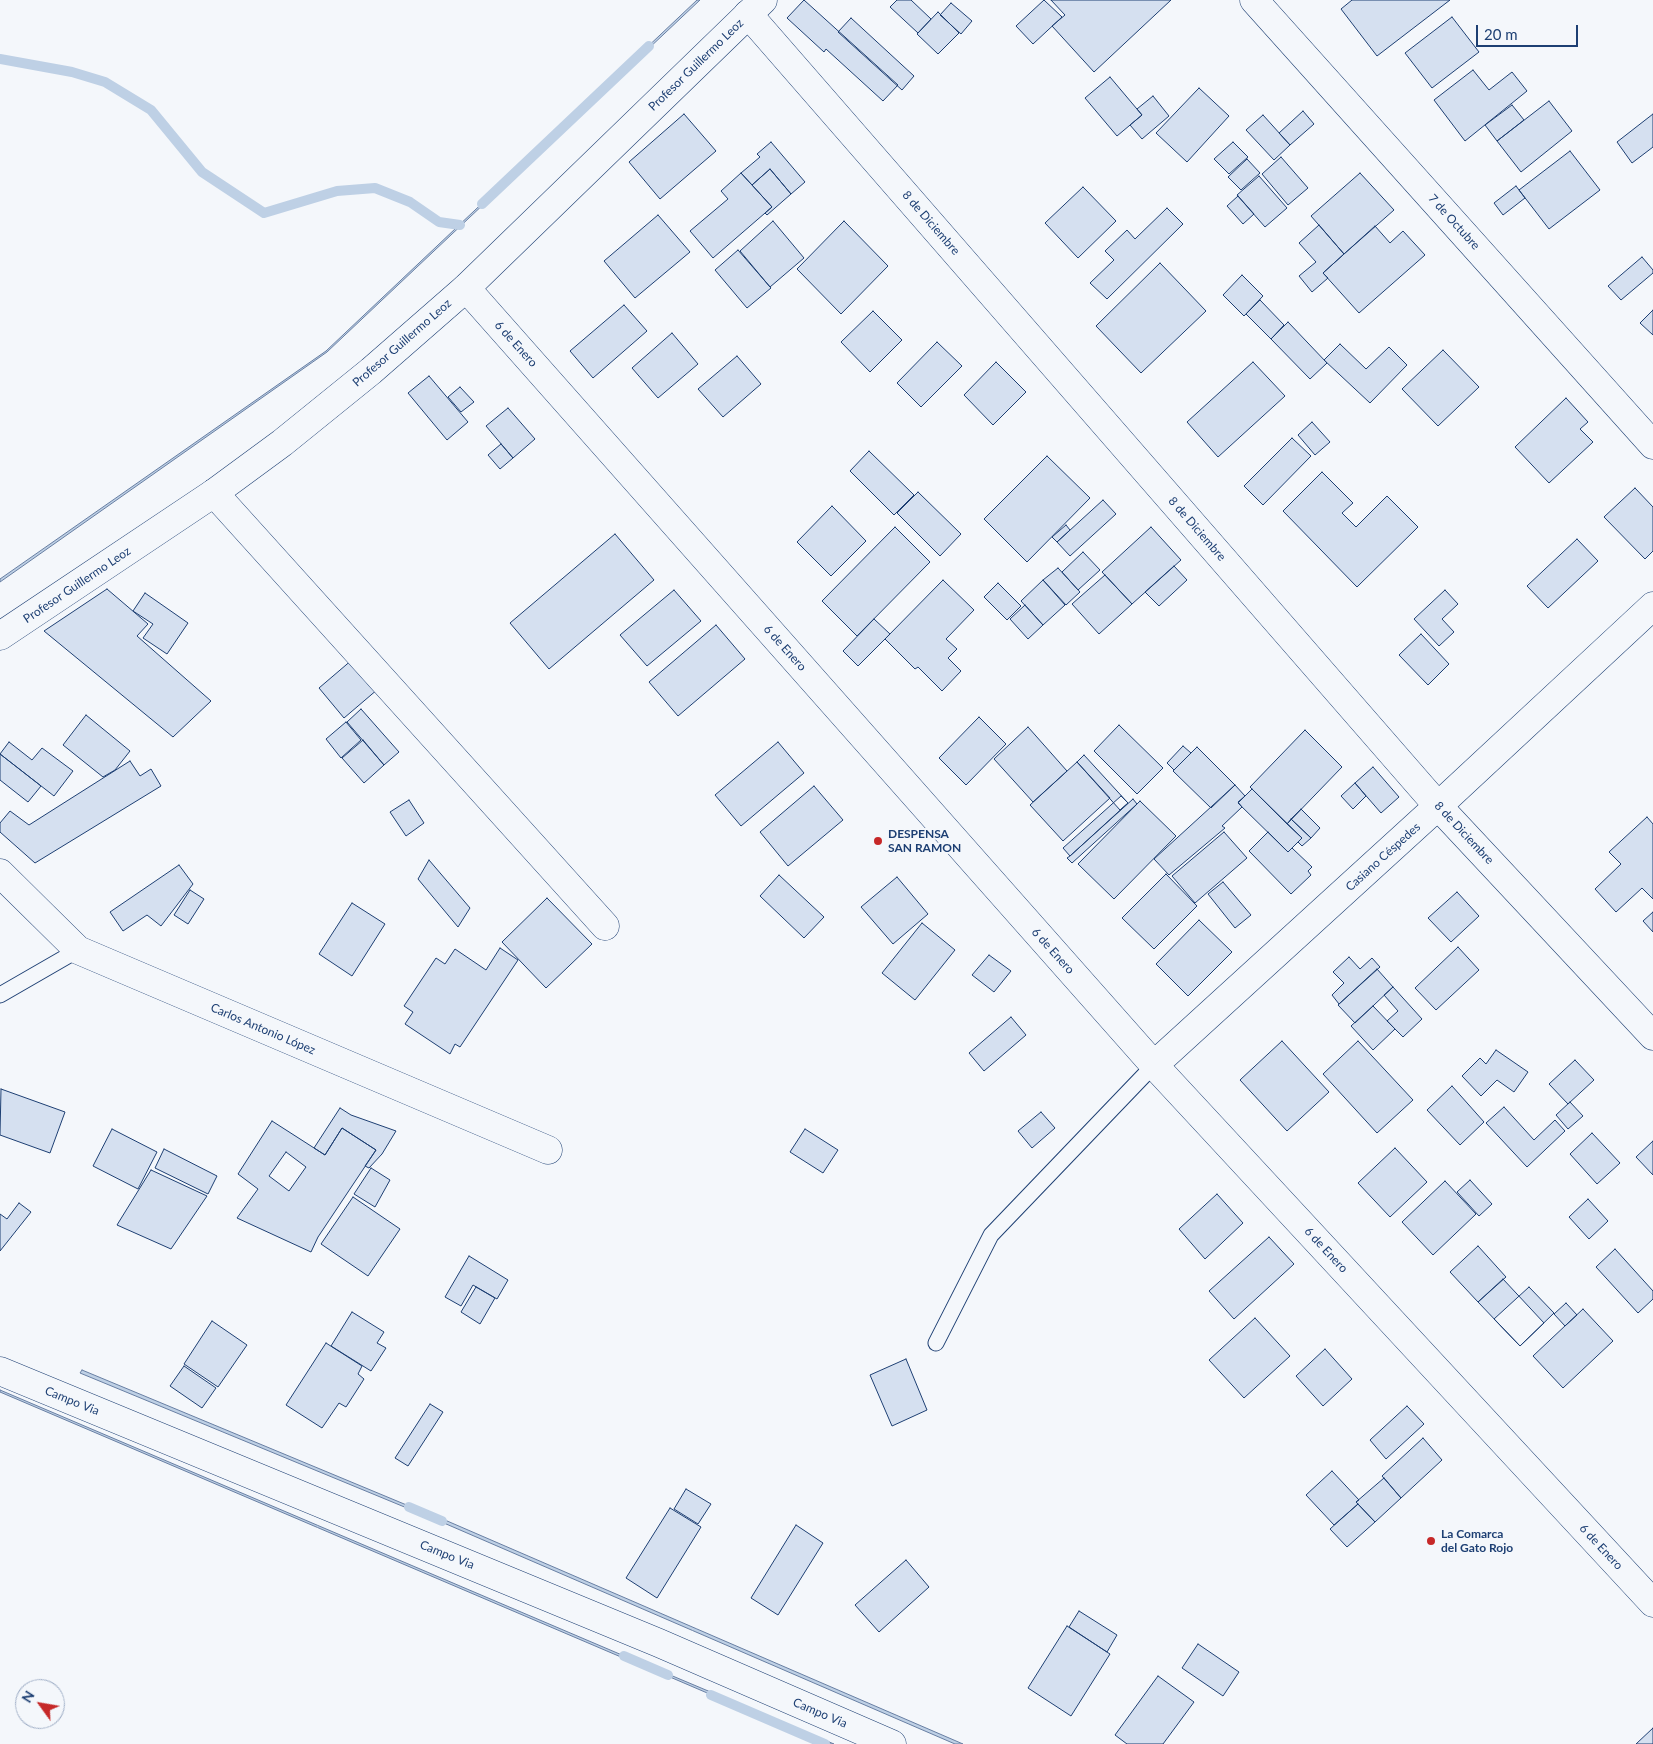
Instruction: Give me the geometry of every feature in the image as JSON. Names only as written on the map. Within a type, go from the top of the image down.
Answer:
[{"type":"street","name":"7 de Octubre","points":[[1254,0],[1653,445]]},
{"type":"street","name":"Profesor Guillermo Leoz","points":[[0,636],[214,493],[304,425],[370,371],[466,288],[756,7]]},
{"type":"street","name":"8 de Diciembre","points":[[756,7],[1438,806],[1653,1036]]},
{"type":"street","name":"6 de Enero","points":[[466,288],[1154,1066],[1653,1603]]},
{"type":"street","points":[[214,493],[605,926]]},
{"type":"street","name":"Casiano Céspedes","points":[[1154,1066],[1653,606]]},
{"type":"street","name":"Carlos Antonio López","points":[[0,873],[78,950],[548,1150]]},
{"type":"street","name":"Campo Via","points":[[0,1371],[659,1643],[892,1744]]},
{"type":"lane","points":[[0,995],[78,950]]},
{"type":"lane","points":[[936,1343],[991,1236],[1154,1066]]},
{"type":"water","points":[[697,0],[700,0],[327,352],[0,582],[0,579],[326,351]]},
{"type":"water","points":[[82,1370],[421,1511],[419,1513],[80,1373]]},
{"type":"water","points":[[0,1390],[636,1661],[635,1663],[0,1392]]},
{"type":"water","points":[[431,1514],[963,1744],[955,1744],[430,1517]]},
{"type":"water","points":[[656,1669],[834,1744],[826,1744],[656,1671]]},
{"type":"building","points":[[804,0],[898,85],[883,101],[826,49],[824,52],[787,18]]},
{"type":"building","points":[[897,0],[911,0],[931,19],[918,33],[890,7]]},
{"type":"building","points":[[1044,0],[1062,17],[1033,44],[1016,26]]},
{"type":"building","points":[[1051,0],[1171,0],[1094,72],[1052,26],[1065,15]]},
{"type":"building","points":[[1352,0],[1450,0],[1377,56],[1341,9]]},
{"type":"building","points":[[951,3],[972,21],[961,34],[940,15]]},
{"type":"building","points":[[938,12],[959,33],[938,54],[917,34]]},
{"type":"building","points":[[1452,17],[1479,52],[1432,88],[1405,53]]},
{"type":"building","points":[[851,18],[914,76],[902,90],[838,32]]},
{"type":"building","points":[[1473,70],[1489,90],[1512,72],[1527,91],[1465,141],[1434,100]]},
{"type":"building","points":[[1110,77],[1142,115],[1117,136],[1085,98]]},
{"type":"building","points":[[1199,88],[1229,116],[1187,162],[1156,133]]},
{"type":"building","points":[[1153,96],[1169,116],[1142,139],[1130,125],[1142,115],[1137,109]]},
{"type":"building","points":[[1549,101],[1572,131],[1521,172],[1497,141]]},
{"type":"building","points":[[1512,105],[1524,120],[1497,141],[1485,125]]},
{"type":"building","points":[[1303,111],[1314,124],[1290,145],[1279,133]]},
{"type":"building","points":[[684,114],[716,151],[660,199],[629,162]]},
{"type":"building","points":[[1653,114],[1653,147],[1632,163],[1617,142]]},
{"type":"building","points":[[1263,115],[1290,145],[1274,160],[1246,130]]},
{"type":"building","points":[[771,142],[805,182],[791,194],[770,169],[752,185],[741,173],[760,157],[757,154]]},
{"type":"building","points":[[1233,142],[1248,157],[1229,174],[1214,159]]},
{"type":"building","points":[[1570,151],[1600,190],[1549,229],[1519,190]]},
{"type":"building","points":[[1281,157],[1308,188],[1288,205],[1262,174]]},
{"type":"building","points":[[1247,159],[1260,173],[1241,190],[1228,177]]},
{"type":"building","points":[[770,169],[791,194],[767,215],[765,213],[772,207],[752,185]]},
{"type":"building","points":[[741,173],[772,207],[713,258],[690,231],[728,199],[721,191]]},
{"type":"building","points":[[1360,173],[1394,210],[1344,254],[1311,216]]},
{"type":"building","points":[[1259,176],[1287,208],[1265,227],[1237,195]]},
{"type":"building","points":[[1516,186],[1525,198],[1503,215],[1494,203]]},
{"type":"building","points":[[1083,187],[1116,221],[1078,258],[1045,223]]},
{"type":"building","points":[[1238,196],[1254,214],[1243,224],[1227,206]]},
{"type":"building","points":[[1167,208],[1183,224],[1107,299],[1090,283],[1114,260],[1105,251],[1127,230],[1135,239]]},
{"type":"building","points":[[658,215],[690,252],[635,298],[604,261]]},
{"type":"building","points":[[773,221],[804,258],[770,287],[740,251]]},
{"type":"building","points":[[844,221],[888,266],[841,314],[797,269]]},
{"type":"building","points":[[1319,225],[1344,254],[1323,273],[1328,278],[1312,292],[1299,276],[1316,262],[1299,243]]},
{"type":"building","points":[[1375,226],[1390,243],[1403,231],[1425,255],[1359,313],[1323,273]]},
{"type":"building","points":[[738,250],[771,288],[747,308],[715,270]]},
{"type":"building","points":[[1642,257],[1653,270],[1653,273],[1621,300],[1608,286]]},
{"type":"building","points":[[1160,263],[1206,311],[1141,373],[1096,326]]},
{"type":"building","points":[[1242,275],[1263,296],[1244,316],[1223,295]]},
{"type":"building","points":[[1260,300],[1284,325],[1271,339],[1246,314]]},
{"type":"building","points":[[624,305],[647,331],[593,378],[570,351]]},
{"type":"building","points":[[1653,310],[1653,335],[1640,323]]},
{"type":"building","points":[[873,311],[902,340],[870,372],[841,342]]},
{"type":"building","points":[[1288,322],[1327,363],[1310,379],[1271,339]]},
{"type":"building","points":[[672,333],[698,364],[658,398],[632,368]]},
{"type":"building","points":[[937,342],[962,366],[921,407],[897,383]]},
{"type":"building","points":[[1340,344],[1366,369],[1389,347],[1407,365],[1370,403],[1324,360]]},
{"type":"building","points":[[1443,350],[1479,387],[1438,426],[1402,389]]},
{"type":"building","points":[[737,356],[761,384],[723,417],[698,389]]},
{"type":"building","points":[[996,362],[1026,392],[993,425],[964,395]]},
{"type":"building","points":[[1253,362],[1285,396],[1218,457],[1187,422]]},
{"type":"building","points":[[429,376],[468,422],[447,440],[408,393]]},
{"type":"building","points":[[460,387],[474,402],[461,412],[448,397]]},
{"type":"building","points":[[1566,398],[1588,422],[1580,429],[1593,442],[1549,483],[1515,447]]},
{"type":"building","points":[[508,408],[535,439],[513,458],[486,426]]},
{"type":"building","points":[[1312,422],[1330,442],[1315,455],[1298,435]]},
{"type":"building","points":[[1292,438],[1311,456],[1263,505],[1244,486]]},
{"type":"building","points":[[501,444],[513,458],[500,469],[488,455]]},
{"type":"building","points":[[869,451],[914,495],[894,515],[850,471]]},
{"type":"building","points":[[1047,456],[1090,498],[1027,562],[984,519]]},
{"type":"building","points":[[1322,472],[1353,503],[1342,513],[1356,527],[1387,496],[1418,527],[1357,587],[1283,511]]},
{"type":"building","points":[[1635,488],[1653,507],[1653,551],[1645,559],[1604,517]]},
{"type":"building","points":[[918,492],[961,534],[940,556],[897,513]]},
{"type":"building","points":[[1103,500],[1116,514],[1070,556],[1057,542]]},
{"type":"building","points":[[832,506],[866,541],[831,576],[797,542]]},
{"type":"building","points":[[1066,525],[1070,530],[1057,542],[1052,537]]},
{"type":"building","points":[[895,527],[930,562],[857,636],[822,601]]},
{"type":"building","points":[[1151,527],[1181,560],[1132,604],[1102,572]]},
{"type":"building","points":[[615,534],[654,580],[549,669],[510,623]]},
{"type":"building","points":[[1577,539],[1598,561],[1548,608],[1527,586]]},
{"type":"building","points":[[1083,552],[1100,570],[1078,590],[1062,572]]},
{"type":"building","points":[[1174,566],[1187,580],[1159,606],[1145,592]]},
{"type":"building","points":[[1058,568],[1080,592],[1066,605],[1043,580]]},
{"type":"building","points":[[1105,575],[1132,604],[1099,634],[1072,604]]},
{"type":"building","points":[[943,580],[974,610],[946,639],[957,649],[948,658],[961,671],[942,691],[918,667],[915,669],[885,639]]},
{"type":"building","points":[[1043,580],[1065,605],[1043,625],[1021,601]]},
{"type":"building","points":[[998,583],[1021,606],[1007,620],[984,597]]},
{"type":"building","points":[[107,589],[148,624],[137,636],[211,701],[173,737],[44,631]]},
{"type":"building","points":[[674,590],[701,621],[647,666],[620,635]]},
{"type":"building","points":[[1445,590],[1458,604],[1442,619],[1454,632],[1439,646],[1414,619]]},
{"type":"building","points":[[145,593],[188,623],[167,654],[143,638],[153,624],[133,611]]},
{"type":"building","points":[[1025,605],[1043,625],[1028,639],[1010,619]]},
{"type":"building","points":[[874,619],[890,634],[858,666],[843,651]]},
{"type":"building","points":[[716,625],[745,659],[678,716],[649,682]]},
{"type":"building","points":[[1421,634],[1449,664],[1428,685],[1399,655]]},
{"type":"building","points":[[353,659],[378,689],[344,718],[319,688]]},
{"type":"building","points":[[361,709],[399,752],[384,765],[347,722]]},
{"type":"building","points":[[86,715],[130,751],[115,770],[103,777],[63,745]]},
{"type":"building","points":[[979,717],[1006,744],[966,785],[939,758]]},
{"type":"building","points":[[346,722],[361,740],[341,758],[326,739]]},
{"type":"building","points":[[1119,725],[1163,768],[1137,794],[1094,751]]},
{"type":"building","points":[[1028,727],[1067,771],[1033,802],[994,759]]},
{"type":"building","points":[[1305,730],[1342,767],[1287,824],[1250,787]]},
{"type":"building","points":[[363,740],[384,765],[364,783],[342,758]]},
{"type":"building","points":[[9,742],[32,760],[42,748],[73,771],[54,796],[0,754]]},
{"type":"building","points":[[778,742],[804,773],[741,826],[715,795]]},
{"type":"building","points":[[1183,746],[1191,753],[1174,770],[1167,763]]},
{"type":"building","points":[[1197,747],[1235,785],[1211,808],[1173,771]]},
{"type":"building","points":[[0,754],[41,786],[28,802],[0,780]]},
{"type":"building","points":[[1084,755],[1128,803],[1120,810],[1077,762]]},
{"type":"building","points":[[130,761],[140,776],[151,769],[161,786],[35,863],[0,832],[0,823],[10,811],[29,825]]},
{"type":"building","points":[[1077,762],[1110,798],[1063,841],[1030,805]]},
{"type":"building","points":[[1373,767],[1399,797],[1381,813],[1355,783]]},
{"type":"building","points":[[1355,783],[1366,796],[1353,809],[1341,796]]},
{"type":"building","points":[[1235,785],[1245,796],[1238,802],[1242,807],[1222,826],[1225,828],[1169,875],[1154,859]]},
{"type":"building","points":[[814,786],[843,820],[788,866],[760,832]]},
{"type":"building","points":[[1252,789],[1302,838],[1288,852],[1238,803]]},
{"type":"building","points":[[1121,796],[1128,803],[1070,856],[1063,848]]},
{"type":"building","points":[[1133,799],[1137,804],[1072,863],[1067,858],[1070,856]]},
{"type":"building","points":[[409,800],[424,823],[406,836],[390,812]]},
{"type":"building","points":[[1140,801],[1176,836],[1114,899],[1078,864]]},
{"type":"building","points":[[1301,809],[1320,828],[1311,838],[1291,819]]},
{"type":"building","points":[[1647,817],[1653,824],[1653,899],[1642,888],[1616,912],[1595,889],[1621,864],[1609,852]]},
{"type":"building","points":[[1291,819],[1311,838],[1302,846],[1298,842],[1302,838],[1287,824]]},
{"type":"building","points":[[1224,832],[1247,858],[1195,903],[1172,876]]},
{"type":"building","points":[[1268,832],[1288,852],[1292,848],[1312,867],[1308,871],[1311,875],[1291,894],[1249,851]]},
{"type":"building","points":[[429,860],[470,908],[458,927],[418,879]]},
{"type":"building","points":[[179,865],[193,884],[161,926],[147,915],[123,931],[110,912]]},
{"type":"building","points":[[1166,874],[1197,906],[1154,949],[1122,918]]},
{"type":"building","points":[[779,875],[824,917],[804,938],[760,896]]},
{"type":"building","points":[[897,877],[928,914],[893,944],[861,907]]},
{"type":"building","points":[[1223,882],[1251,915],[1235,928],[1208,894]]},
{"type":"building","points":[[190,890],[204,899],[188,924],[174,915]]},
{"type":"building","points":[[1457,892],[1479,916],[1451,942],[1428,918]]},
{"type":"building","points":[[547,898],[592,944],[546,988],[502,942]]},
{"type":"building","points":[[352,903],[385,924],[352,976],[319,954]]},
{"type":"building","points":[[1653,912],[1653,932],[1643,921]]},
{"type":"building","points":[[1199,920],[1232,952],[1188,996],[1156,964]]},
{"type":"building","points":[[922,923],[955,950],[915,1000],[882,973]]},
{"type":"building","points":[[1458,947],[1479,970],[1436,1010],[1415,988]]},
{"type":"building","points":[[500,948],[518,960],[460,1047],[455,1044],[450,1054],[405,1024],[413,1012],[404,1006],[436,958],[445,964],[455,949],[486,970]]},
{"type":"building","points":[[989,955],[1011,971],[994,992],[972,975]]},
{"type":"building","points":[[1349,957],[1360,969],[1372,958],[1380,967],[1339,1004],[1332,995],[1344,983],[1333,972]]},
{"type":"building","points":[[1377,969],[1393,987],[1355,1023],[1338,1005]]},
{"type":"building","points":[[1393,987],[1422,1019],[1403,1037],[1387,1021],[1398,1011],[1384,995]]},
{"type":"building","points":[[1373,1006],[1395,1029],[1373,1050],[1351,1026]]},
{"type":"building","points":[[1011,1017],[1026,1035],[984,1071],[969,1053]]},
{"type":"building","points":[[1282,1041],[1329,1092],[1287,1131],[1240,1080]]},
{"type":"building","points":[[1358,1041],[1413,1100],[1377,1133],[1323,1074]]},
{"type":"building","points":[[1496,1050],[1528,1072],[1514,1092],[1497,1080],[1481,1096],[1462,1076],[1480,1058],[1486,1064]]},
{"type":"building","points":[[1575,1060],[1594,1080],[1568,1104],[1549,1084]]},
{"type":"building","points":[[1452,1086],[1484,1122],[1460,1145],[1427,1110]]},
{"type":"building","points":[[1,1089],[65,1112],[50,1153],[0,1135]]},
{"type":"building","points":[[1570,1102],[1583,1116],[1568,1129],[1556,1115]]},
{"type":"building","points":[[1504,1107],[1534,1140],[1555,1120],[1565,1131],[1527,1167],[1486,1123]]},
{"type":"building","points":[[340,1108],[351,1115],[396,1131],[382,1154],[369,1168],[365,1166],[376,1150],[342,1128],[325,1155],[314,1148]]},
{"type":"building","points":[[1041,1112],[1055,1128],[1032,1148],[1018,1131]]},
{"type":"building","points":[[272,1121],[325,1155],[342,1128],[376,1150],[318,1237],[311,1252],[237,1218],[258,1189],[238,1174]],"holes":[[[286,1152],[306,1167],[289,1191],[269,1176]]]},
{"type":"building","points":[[112,1129],[157,1152],[138,1189],[93,1166]]},
{"type":"building","points":[[805,1129],[838,1150],[823,1173],[790,1152]]},
{"type":"building","points":[[1592,1133],[1620,1163],[1597,1184],[1570,1154]]},
{"type":"building","points":[[1653,1141],[1653,1175],[1636,1157]]},
{"type":"building","points":[[1395,1148],[1427,1182],[1390,1217],[1358,1183]]},
{"type":"building","points":[[164,1149],[217,1176],[208,1194],[155,1168]]},
{"type":"building","points":[[371,1168],[390,1180],[375,1207],[354,1194]]},
{"type":"building","points":[[151,1170],[207,1196],[171,1249],[117,1225]]},
{"type":"building","points":[[1470,1180],[1492,1204],[1479,1216],[1457,1192]]},
{"type":"building","points":[[1445,1181],[1476,1214],[1433,1255],[1402,1222]]},
{"type":"building","points":[[1217,1194],[1243,1223],[1205,1259],[1179,1229]]},
{"type":"building","points":[[353,1197],[400,1229],[368,1276],[321,1244]]},
{"type":"building","points":[[1588,1199],[1608,1221],[1589,1239],[1569,1217]]},
{"type":"building","points":[[19,1203],[31,1212],[0,1251],[0,1214],[7,1219]]},
{"type":"building","points":[[1269,1237],[1294,1264],[1234,1319],[1209,1291]]},
{"type":"building","points":[[1478,1246],[1506,1277],[1478,1302],[1450,1272]]},
{"type":"building","points":[[1615,1249],[1653,1291],[1653,1299],[1638,1313],[1596,1267]]},
{"type":"building","points":[[469,1256],[508,1280],[497,1299],[473,1285],[461,1306],[445,1297]]},
{"type":"building","points":[[1503,1279],[1544,1323],[1520,1346],[1478,1302]]},
{"type":"building","points":[[476,1287],[495,1298],[480,1324],[461,1312]]},
{"type":"building","points":[[1529,1287],[1554,1313],[1520,1346],[1494,1319]]},
{"type":"building","points":[[1566,1303],[1577,1315],[1565,1326],[1554,1314]]},
{"type":"building","points":[[1583,1309],[1613,1341],[1563,1388],[1533,1356]]},
{"type":"building","points":[[352,1312],[384,1332],[377,1343],[386,1348],[371,1371],[331,1346]]},
{"type":"building","points":[[1255,1318],[1290,1356],[1244,1398],[1209,1360]]},
{"type":"building","points":[[212,1321],[247,1345],[218,1387],[184,1364]]},
{"type":"building","points":[[326,1343],[362,1366],[358,1374],[364,1379],[346,1407],[339,1403],[322,1428],[286,1405]]},
{"type":"building","points":[[1325,1349],[1352,1379],[1323,1406],[1296,1376]]},
{"type":"building","points":[[906,1359],[927,1410],[892,1426],[870,1375]]},
{"type":"building","points":[[184,1366],[216,1388],[202,1408],[170,1386]]},
{"type":"building","points":[[430,1404],[443,1412],[408,1466],[395,1458]]},
{"type":"building","points":[[1407,1406],[1424,1424],[1386,1459],[1370,1440]]},
{"type":"building","points":[[1423,1438],[1442,1460],[1401,1498],[1382,1476]]},
{"type":"building","points":[[1332,1471],[1359,1500],[1356,1502],[1358,1504],[1334,1525],[1306,1495]]},
{"type":"building","points":[[1384,1478],[1401,1498],[1375,1522],[1356,1502]]},
{"type":"building","points":[[686,1489],[711,1504],[698,1524],[674,1509]]},
{"type":"building","points":[[1358,1504],[1375,1522],[1347,1547],[1330,1529]]},
{"type":"building","points":[[670,1508],[701,1527],[657,1598],[626,1578]]},
{"type":"building","points":[[796,1525],[823,1543],[778,1615],[751,1598]]},
{"type":"building","points":[[906,1560],[929,1587],[879,1632],[855,1605]]},
{"type":"building","points":[[1079,1611],[1117,1635],[1107,1652],[1069,1627]]},
{"type":"building","points":[[1067,1626],[1110,1654],[1071,1716],[1028,1688]]},
{"type":"building","points":[[1198,1644],[1239,1672],[1223,1696],[1182,1668]]},
{"type":"building","points":[[1158,1676],[1194,1702],[1163,1744],[1127,1744],[1115,1735]]},
{"type":"building","points":[[1653,1728],[1653,1744],[1636,1744]]},
{"type":"waterway","points":[[482,204],[649,46]]},
{"type":"waterway","points":[[0,59],[72,72],[105,82],[151,110],[202,172],[264,213],[337,191],[375,188],[410,202],[439,222],[460,225]]},
{"type":"waterway","points":[[409,1507],[442,1521]]},
{"type":"waterway","points":[[624,1656],[668,1675]]},
{"type":"waterway","points":[[711,1695],[825,1744]]},
{"type":"place","name":"DESPENSA SAN RAMON","points":[[878,841]]},
{"type":"place","name":"La Comarca del Gato Rojo","points":[[1431,1541]]}]
